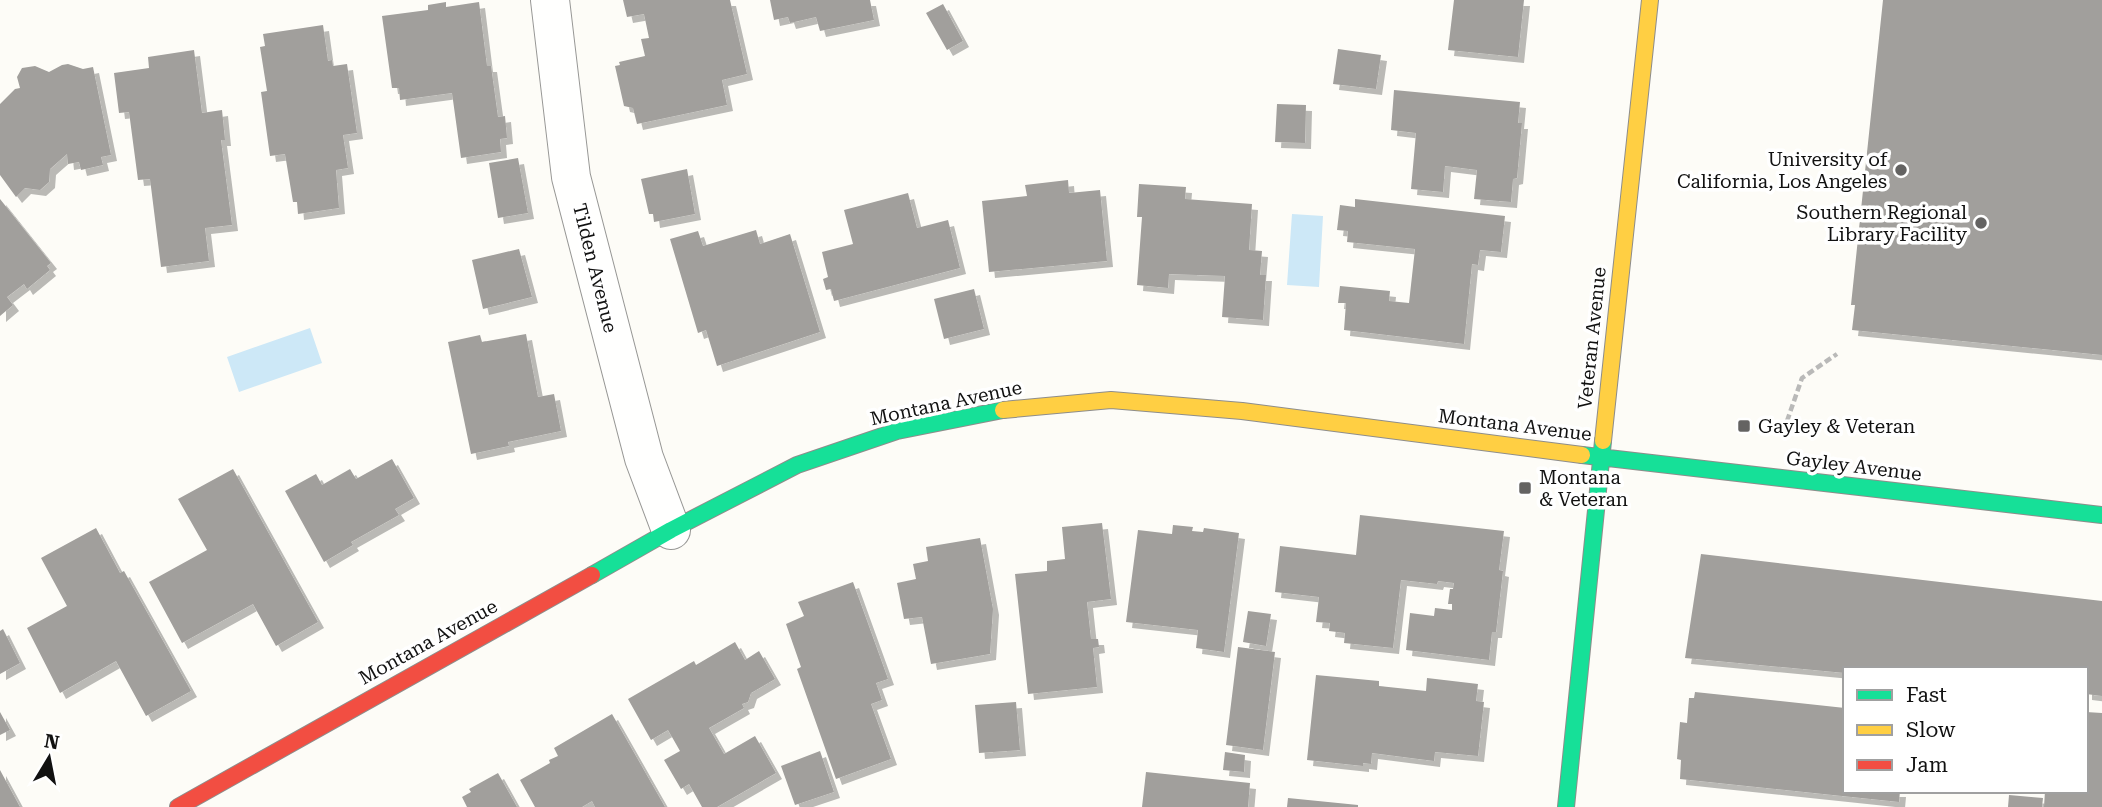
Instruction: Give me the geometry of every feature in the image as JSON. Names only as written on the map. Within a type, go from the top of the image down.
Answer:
[{"type":"street","name":"Tilden Avenue","points":[[550,0],[571,177],[644,458],[671,530]]},
{"type":"street","name":"Veteran Avenue","points":[[1566,807],[1650,0]]},
{"type":"street","name":"Montana Avenue","points":[[178,807],[671,530],[797,465],[897,430],[1032,406],[1111,400],[1229,410],[1601,457]]},
{"type":"street","name":"Gayley Avenue","points":[[1601,457],[2102,515]]},
{"type":"path","points":[[1787,421],[1802,378],[1837,354]]},
{"type":"water","points":[[1292,214],[1323,216],[1319,287],[1287,285]]},
{"type":"water","points":[[310,328],[322,363],[239,392],[227,357]]},
{"type":"building","points":[[623,0],[730,0],[747,74],[722,80],[727,105],[637,124],[633,108],[624,106],[615,66],[620,65],[619,62],[645,56],[641,39],[649,38],[644,14],[627,17]]},
{"type":"building","points":[[770,0],[870,0],[874,20],[820,31],[816,17],[790,23],[788,17],[774,20]]},
{"type":"building","points":[[1454,0],[1524,0],[1518,57],[1448,50]]},
{"type":"building","name":"Southern Regional Library Facility","points":[[1883,0],[2102,0],[2102,355],[1852,330],[1855,305],[1851,305]]},
{"type":"building","points":[[446,2],[446,7],[479,2],[487,66],[491,66],[498,117],[505,116],[507,138],[500,139],[501,152],[461,158],[452,93],[400,100],[399,88],[392,88],[382,16],[428,10],[428,5]]},
{"type":"building","points":[[943,4],[963,41],[947,50],[926,13]]},
{"type":"building","points":[[323,25],[328,61],[332,60],[333,66],[347,64],[357,133],[343,135],[348,168],[336,170],[339,208],[298,214],[297,202],[293,202],[285,154],[270,156],[261,92],[267,91],[260,47],[265,46],[263,34]]},
{"type":"building","points":[[1338,49],[1381,55],[1376,89],[1333,84]]},
{"type":"building","points":[[194,50],[202,113],[222,110],[225,140],[221,140],[232,225],[205,228],[209,261],[161,267],[150,179],[138,180],[129,112],[119,113],[114,73],[149,68],[148,57]]},
{"type":"building","points":[[68,64],[83,69],[93,67],[111,155],[101,157],[103,165],[81,170],[79,162],[68,164],[67,154],[50,169],[49,182],[40,190],[25,188],[16,197],[0,175],[0,104],[15,89],[20,88],[17,77],[22,68],[35,66],[49,72]]},
{"type":"building","points":[[1394,90],[1520,102],[1518,123],[1522,123],[1517,178],[1513,179],[1511,202],[1474,199],[1477,170],[1445,166],[1443,192],[1411,189],[1416,133],[1391,130]]},
{"type":"building","points":[[1277,104],[1306,105],[1305,143],[1275,142]]},
{"type":"building","points":[[518,158],[528,213],[498,218],[489,163]]},
{"type":"building","points":[[687,169],[695,214],[654,222],[653,214],[649,214],[641,179]]},
{"type":"building","points":[[1068,180],[1069,193],[1100,190],[1107,261],[989,272],[982,201],[1027,196],[1025,185]]},
{"type":"building","points":[[1139,184],[1186,187],[1185,199],[1252,204],[1249,250],[1262,251],[1260,275],[1266,275],[1263,320],[1222,317],[1225,276],[1169,274],[1168,288],[1137,285],[1142,217],[1137,217]]},
{"type":"building","points":[[908,193],[917,228],[948,220],[960,268],[834,301],[831,289],[826,290],[823,279],[828,277],[822,252],[853,244],[844,210]]},
{"type":"building","points":[[0,199],[51,263],[47,266],[50,270],[27,289],[24,284],[7,297],[13,305],[0,316]]},
{"type":"building","points":[[1355,199],[1505,216],[1501,252],[1480,250],[1478,265],[1472,264],[1464,344],[1344,330],[1346,303],[1338,303],[1340,286],[1390,291],[1389,301],[1409,303],[1415,249],[1347,242],[1348,231],[1337,230],[1340,205],[1355,207]]},
{"type":"building","points":[[756,230],[760,244],[790,234],[820,332],[717,366],[706,330],[698,333],[670,239],[698,231],[703,246]]},
{"type":"building","points":[[519,249],[532,297],[483,309],[472,260]]},
{"type":"building","points":[[974,289],[984,329],[944,339],[934,299]]},
{"type":"building","points":[[526,334],[538,397],[554,394],[561,431],[508,442],[509,446],[471,454],[448,342],[480,335],[482,342]]},
{"type":"building","points":[[392,459],[414,498],[395,509],[399,515],[351,542],[353,545],[324,562],[285,491],[316,474],[322,485],[350,469],[356,479]]},
{"type":"building","points":[[233,469],[318,622],[276,646],[253,604],[182,643],[149,582],[207,550],[178,499]]},
{"type":"building","points":[[1360,515],[1504,531],[1499,570],[1503,571],[1496,632],[1492,632],[1489,660],[1406,650],[1410,613],[1434,616],[1435,608],[1452,610],[1452,604],[1448,604],[1450,589],[1453,589],[1454,583],[1401,580],[1393,648],[1344,643],[1345,633],[1329,631],[1330,623],[1316,622],[1319,597],[1275,592],[1280,546],[1356,555]]},
{"type":"building","points":[[1102,523],[1111,599],[1087,602],[1091,639],[1098,639],[1099,647],[1093,648],[1097,687],[1028,694],[1015,574],[1047,571],[1047,561],[1065,559],[1062,527]]},
{"type":"building","points":[[1173,525],[1193,527],[1192,531],[1203,532],[1204,528],[1239,533],[1224,652],[1196,648],[1198,630],[1126,622],[1138,530],[1172,534]]},
{"type":"building","points":[[96,528],[120,573],[124,571],[191,691],[146,716],[116,661],[60,693],[27,628],[67,606],[41,558]]},
{"type":"building","points":[[980,538],[993,609],[990,654],[931,664],[922,617],[904,619],[897,583],[916,579],[913,564],[928,561],[926,547]]},
{"type":"building","points":[[1701,554],[2102,601],[2102,696],[2088,694],[2088,667],[1843,667],[1843,673],[1685,658]]},
{"type":"building","points":[[853,582],[888,679],[876,683],[882,700],[871,704],[891,759],[836,779],[797,669],[801,667],[786,624],[804,616],[798,602]]},
{"type":"building","points":[[1248,611],[1271,614],[1266,646],[1243,642]]},
{"type":"building","points":[[3,629],[20,663],[0,674],[0,631]]},
{"type":"building","points":[[735,642],[745,660],[759,651],[775,679],[751,693],[748,702],[742,704],[744,708],[709,728],[724,754],[755,736],[776,773],[717,807],[702,807],[689,784],[681,789],[664,760],[680,751],[668,730],[651,740],[628,699],[694,661],[696,665]]},
{"type":"building","points":[[1238,647],[1275,652],[1263,750],[1226,745]]},
{"type":"building","points":[[1316,675],[1379,681],[1379,686],[1426,691],[1427,678],[1478,684],[1476,701],[1484,702],[1478,756],[1435,752],[1434,761],[1372,753],[1371,764],[1363,763],[1363,766],[1307,760]]},
{"type":"building","points":[[1695,692],[1843,708],[1843,793],[1900,793],[1899,802],[1680,779],[1681,760],[1677,759],[1680,722],[1687,723],[1689,698],[1694,698]]},
{"type":"building","points":[[1016,702],[1020,750],[979,753],[975,705]]},
{"type":"building","points":[[0,712],[10,730],[0,735]]},
{"type":"building","points":[[2088,712],[2102,713],[2102,807],[2044,807],[2045,793],[2088,793]]},
{"type":"building","points":[[612,714],[665,807],[595,807],[592,801],[582,807],[535,807],[520,780],[558,756],[554,748]]},
{"type":"building","points":[[820,751],[834,792],[795,805],[781,766]]},
{"type":"building","points":[[1225,752],[1245,755],[1244,772],[1223,770]]},
{"type":"building","points":[[0,770],[20,807],[0,807]]},
{"type":"building","points":[[1146,772],[1250,783],[1248,807],[1142,807]]},
{"type":"building","points":[[498,773],[517,807],[467,807],[462,797],[471,792],[469,789]]},
{"type":"building","points":[[2009,795],[2043,798],[2042,807],[2008,807]]},
{"type":"building","points":[[1288,798],[1358,805],[1358,807],[1287,807]]},
{"type":"traffic: fast","points":[[592,575],[671,530],[797,465],[897,431],[1003,410]]},
{"type":"traffic: fast","points":[[1566,807],[1603,441]]},
{"type":"traffic: fast","points":[[1582,455],[2102,515]]},
{"type":"traffic: slow","points":[[1603,441],[1650,0]]},
{"type":"traffic: slow","points":[[1003,410],[1111,400],[1242,411],[1582,455]]},
{"type":"traffic: jam","points":[[178,807],[592,575]]},
{"type":"place","name":"University of California, Los Angeles","points":[[1901,170]]},
{"type":"place","name":"Southern Regional Library Facility","points":[[1981,223]]},
{"type":"place","name":"Gayley & Veteran","points":[[1744,426]]},
{"type":"place","name":"Montana & Veteran","points":[[1525,488]]}]
